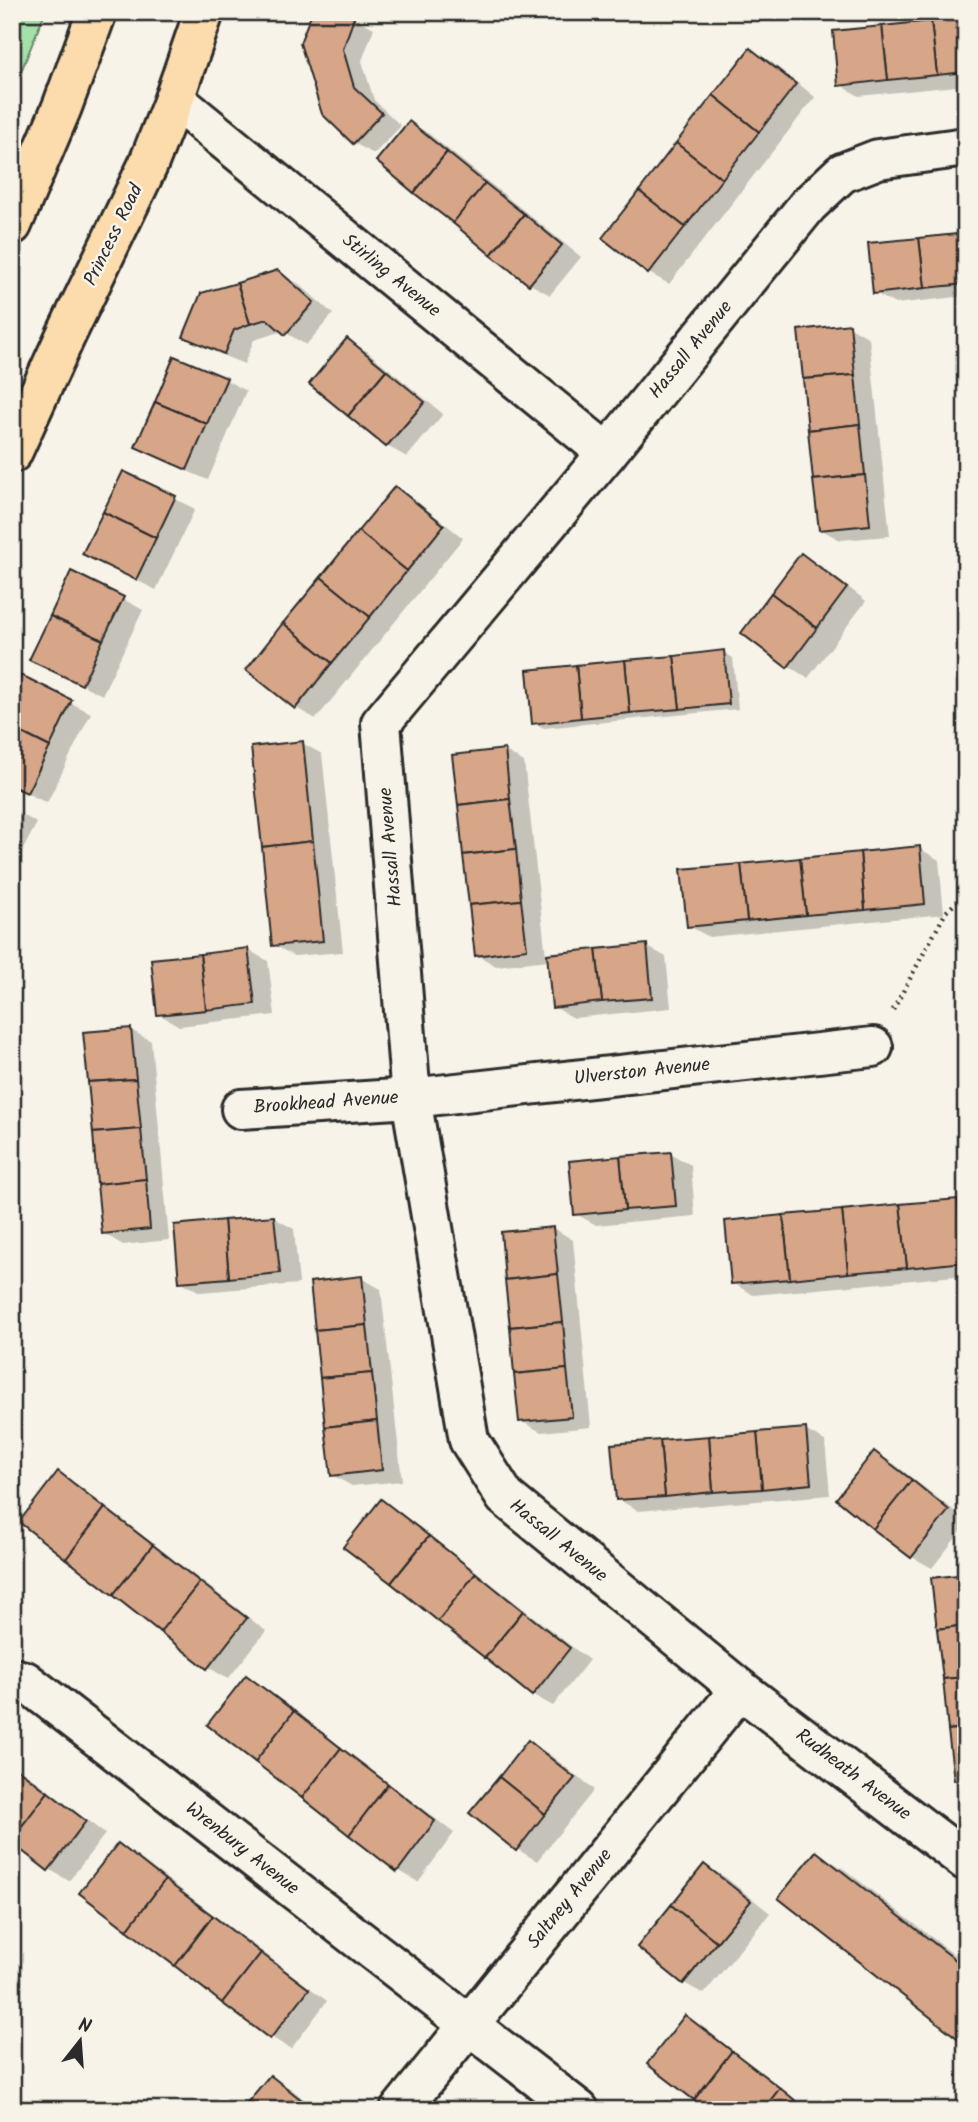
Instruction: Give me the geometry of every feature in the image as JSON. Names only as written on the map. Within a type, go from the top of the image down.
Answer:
[{"type":"highway","points":[[12,225],[62,107],[97,12]]},
{"type":"highway","name":"Princess Road","points":[[12,453],[148,165],[204,12]]},
{"type":"street","name":"Stirling Avenue","points":[[174,99],[607,453]]},
{"type":"street","name":"Hassall Avenue","points":[[740,1689],[505,1497],[469,1440],[411,1098],[381,723],[607,453],[808,205],[842,173],[878,159],[966,147]]},
{"type":"street","name":"Ulverston Avenue","points":[[411,1098],[873,1046]]},
{"type":"street","name":"Brookhead Avenue","points":[[241,1109],[411,1098]]},
{"type":"street","name":"Wrenbury Avenue","points":[[12,1678],[25,1681],[579,2110]]},
{"type":"street","name":"Rudheath Avenue","points":[[740,1689],[966,1861]]},
{"type":"street","name":"Saltney Avenue","points":[[400,2110],[740,1689]]},
{"type":"path","points":[[873,1046],[946,912],[966,893]]},
{"type":"green space","points":[[12,12],[45,12],[12,94]]},
{"type":"building","points":[[312,12],[347,12],[355,15],[343,49],[354,87],[382,113],[353,144],[322,114],[300,43]]},
{"type":"building","points":[[966,17],[966,72],[937,75],[931,21]]},
{"type":"building","points":[[931,21],[937,75],[888,80],[882,26]]},
{"type":"building","points":[[882,26],[888,80],[838,86],[833,31]]},
{"type":"building","points":[[750,48],[796,84],[759,132],[713,95]]},
{"type":"building","points":[[713,95],[759,132],[722,179],[676,143]]},
{"type":"building","points":[[409,121],[447,152],[414,193],[376,161]]},
{"type":"building","points":[[676,143],[722,179],[685,227],[639,191]]},
{"type":"building","points":[[447,152],[485,183],[453,223],[414,193]]},
{"type":"building","points":[[485,183],[524,214],[491,255],[453,223]]},
{"type":"building","points":[[639,191],[685,227],[648,274],[602,238]]},
{"type":"building","points":[[524,214],[562,245],[529,285],[491,255]]},
{"type":"building","points":[[966,233],[966,284],[925,288],[919,238]]},
{"type":"building","points":[[919,238],[925,288],[873,294],[868,243]]},
{"type":"building","points":[[278,270],[314,302],[285,335],[267,319],[250,324],[237,283]]},
{"type":"building","points":[[237,283],[250,324],[234,330],[224,354],[183,337],[201,293]]},
{"type":"building","points":[[850,324],[855,375],[803,379],[798,330]]},
{"type":"building","points":[[347,338],[386,370],[348,416],[309,384]]},
{"type":"building","points":[[174,356],[227,378],[207,424],[155,402]]},
{"type":"building","points":[[386,370],[425,402],[386,447],[348,416]]},
{"type":"building","points":[[855,375],[860,424],[808,430],[803,379]]},
{"type":"building","points":[[155,402],[207,424],[187,470],[135,447]]},
{"type":"building","points":[[860,424],[865,475],[813,480],[808,430]]},
{"type":"building","points":[[123,471],[176,496],[156,538],[103,512]]},
{"type":"building","points":[[865,475],[870,525],[819,530],[813,480]]},
{"type":"building","points":[[395,486],[444,525],[407,571],[358,531]]},
{"type":"building","points":[[103,512],[156,538],[136,580],[82,554]]},
{"type":"building","points":[[358,531],[407,571],[370,617],[321,577]]},
{"type":"building","points":[[801,553],[847,588],[817,628],[771,593]]},
{"type":"building","points":[[71,571],[124,597],[103,640],[50,616]]},
{"type":"building","points":[[321,577],[370,617],[332,663],[283,623]]},
{"type":"building","points":[[771,593],[817,628],[787,668],[741,633]]},
{"type":"building","points":[[50,616],[103,640],[82,685],[29,660]]},
{"type":"building","points":[[283,623],[332,663],[295,709],[246,670]]},
{"type":"building","points":[[724,650],[729,704],[680,709],[674,656]]},
{"type":"building","points":[[674,656],[680,709],[630,713],[625,660]]},
{"type":"building","points":[[625,660],[630,713],[581,718],[576,665]]},
{"type":"building","points":[[576,665],[581,718],[532,724],[527,670]]},
{"type":"building","points":[[21,675],[72,700],[50,747],[12,728],[12,692]]},
{"type":"building","points":[[12,728],[50,747],[27,793],[12,786]]},
{"type":"building","points":[[303,741],[313,841],[262,847],[251,747]]},
{"type":"building","points":[[505,749],[510,799],[458,805],[452,755]]},
{"type":"building","points":[[510,799],[516,849],[463,855],[458,805]]},
{"type":"building","points":[[313,841],[323,941],[272,946],[262,847]]},
{"type":"building","points":[[920,846],[925,904],[865,910],[860,852]]},
{"type":"building","points":[[516,849],[521,900],[469,905],[463,855]]},
{"type":"building","points":[[860,852],[865,910],[806,915],[800,858]]},
{"type":"building","points":[[800,858],[806,915],[747,921],[741,864]]},
{"type":"building","points":[[741,864],[747,921],[687,927],[681,869]]},
{"type":"building","points":[[521,900],[527,949],[475,956],[469,905]]},
{"type":"building","points":[[966,924],[966,982],[960,925]]},
{"type":"building","points":[[647,944],[652,998],[602,1002],[596,949]]},
{"type":"building","points":[[248,948],[255,1004],[206,1010],[200,954]]},
{"type":"building","points":[[596,949],[602,1002],[552,1008],[547,954]]},
{"type":"building","points":[[200,954],[206,1010],[157,1015],[151,959]]},
{"type":"building","points":[[131,1028],[136,1079],[88,1082],[83,1032]]},
{"type":"building","points":[[136,1079],[141,1129],[93,1133],[88,1082]]},
{"type":"building","points":[[141,1129],[146,1179],[97,1184],[93,1133]]},
{"type":"building","points":[[671,1152],[676,1206],[625,1210],[620,1156]]},
{"type":"building","points":[[620,1156],[625,1210],[574,1215],[569,1161]]},
{"type":"building","points":[[146,1179],[150,1229],[102,1234],[97,1184]]},
{"type":"building","points":[[958,1199],[964,1262],[907,1268],[900,1204]]},
{"type":"building","points":[[900,1204],[907,1268],[848,1273],[842,1210]]},
{"type":"building","points":[[842,1210],[848,1273],[790,1279],[783,1215]]},
{"type":"building","points":[[783,1215],[790,1279],[731,1284],[725,1221]]},
{"type":"building","points":[[274,1216],[280,1273],[229,1278],[224,1220]]},
{"type":"building","points":[[224,1220],[229,1278],[179,1282],[174,1225]]},
{"type":"building","points":[[553,1227],[558,1274],[505,1280],[501,1232]]},
{"type":"building","points":[[558,1274],[563,1322],[510,1327],[505,1280]]},
{"type":"building","points":[[362,1276],[367,1325],[315,1330],[310,1282]]},
{"type":"building","points":[[563,1322],[567,1369],[514,1374],[510,1327]]},
{"type":"building","points":[[367,1325],[372,1373],[320,1378],[315,1330]]},
{"type":"building","points":[[567,1369],[572,1417],[519,1422],[514,1374]]},
{"type":"building","points":[[372,1373],[377,1421],[325,1427],[320,1378]]},
{"type":"building","points":[[377,1421],[382,1470],[331,1476],[325,1427]]},
{"type":"building","points":[[806,1428],[811,1484],[762,1489],[757,1432]]},
{"type":"building","points":[[757,1432],[762,1489],[713,1492],[709,1436]]},
{"type":"building","points":[[709,1436],[713,1492],[665,1497],[660,1440]]},
{"type":"building","points":[[660,1440],[665,1497],[616,1500],[611,1444]]},
{"type":"building","points":[[874,1451],[912,1480],[873,1529],[836,1499]]},
{"type":"building","points":[[58,1471],[105,1508],[66,1559],[19,1522]]},
{"type":"building","points":[[912,1480],[949,1510],[911,1558],[873,1529]]},
{"type":"building","points":[[381,1499],[429,1536],[391,1583],[343,1547]]},
{"type":"building","points":[[105,1508],[153,1545],[113,1595],[66,1559]]},
{"type":"building","points":[[429,1536],[476,1573],[438,1621],[391,1583]]},
{"type":"building","points":[[153,1545],[200,1582],[160,1632],[113,1595]]},
{"type":"building","points":[[476,1573],[523,1611],[485,1658],[438,1621]]},
{"type":"building","points":[[966,1574],[966,1625],[937,1629],[931,1578]]},
{"type":"building","points":[[200,1582],[247,1618],[207,1669],[160,1632]]},
{"type":"building","points":[[523,1611],[570,1648],[532,1696],[485,1658]]},
{"type":"building","points":[[966,1625],[966,1677],[943,1679],[937,1629]]},
{"type":"building","points":[[246,1675],[294,1711],[255,1762],[207,1725]]},
{"type":"building","points":[[966,1677],[966,1728],[948,1730],[943,1679]]},
{"type":"building","points":[[294,1711],[341,1748],[302,1798],[255,1762]]},
{"type":"building","points":[[966,1728],[966,1779],[954,1780],[948,1730]]},
{"type":"building","points":[[528,1740],[575,1778],[545,1814],[499,1777]]},
{"type":"building","points":[[341,1748],[388,1784],[349,1835],[302,1798]]},
{"type":"building","points":[[12,1765],[48,1792],[12,1839]]},
{"type":"building","points":[[499,1777],[545,1814],[516,1851],[469,1813]]},
{"type":"building","points":[[388,1784],[435,1821],[397,1872],[349,1835]]},
{"type":"building","points":[[48,1792],[86,1821],[48,1871],[12,1843],[12,1839]]},
{"type":"building","points":[[118,1843],[165,1880],[127,1930],[79,1893]]},
{"type":"building","points":[[816,1851],[966,1968],[966,2045],[778,1898]]},
{"type":"building","points":[[704,1864],[751,1901],[717,1942],[671,1905]]},
{"type":"building","points":[[165,1880],[213,1916],[175,1966],[127,1930]]},
{"type":"building","points":[[671,1905],[717,1942],[683,1984],[637,1947]]},
{"type":"building","points":[[213,1916],[261,1953],[222,2003],[175,1966]]},
{"type":"building","points":[[261,1953],[309,1989],[270,2039],[222,2003]]},
{"type":"building","points":[[685,2015],[732,2051],[694,2100],[647,2064]]},
{"type":"building","points":[[732,2051],[780,2088],[763,2110],[706,2110],[694,2100]]},
{"type":"building","points":[[270,2075],[313,2109],[313,2110],[241,2110]]},
{"type":"building","points":[[780,2088],[807,2110],[763,2110]]}]
